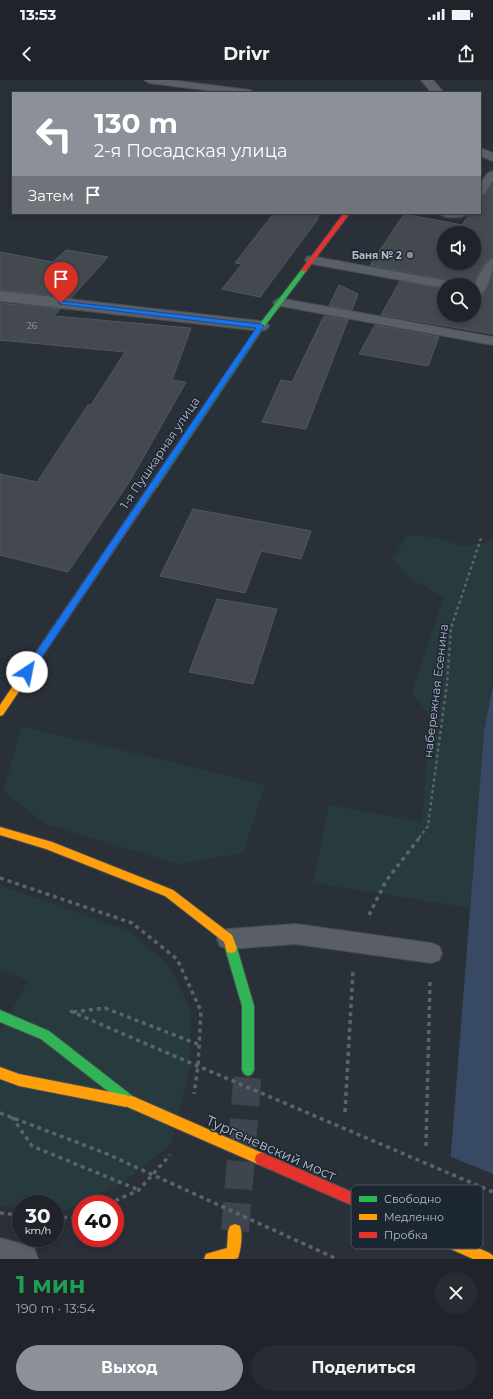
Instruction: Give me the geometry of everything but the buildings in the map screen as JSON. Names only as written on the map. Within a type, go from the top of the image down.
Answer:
[{"type":"street","points":[[427,80],[437,92]]},
{"type":"street","points":[[481,152],[493,157]]},
{"type":"street","name":"1-я Пушкарная улица","points":[[0,712],[261,326],[346,214]]},
{"type":"street","points":[[0,296],[261,326]]},
{"type":"street","points":[[0,831],[48,845],[169,893],[228,939],[248,1006],[248,1070]]},
{"type":"street","points":[[0,1016],[46,1035],[131,1102]]},
{"type":"street","points":[[0,1073],[19,1080],[131,1102]]},
{"type":"street","name":"Тургеневский мост","points":[[131,1102],[351,1199]]},
{"type":"street","points":[[211,1259],[233,1252],[235,1231]]},
{"type":"street","name":"Тургеневский мост","points":[[465,1249],[488,1259]]},
{"type":"street","points":[[0,1254],[22,1259]]},
{"type":"lane","points":[[149,80],[242,92]]},
{"type":"lane","points":[[481,191],[493,174]]},
{"type":"lane","points":[[311,260],[437,283]]},
{"type":"lane","points":[[481,291],[493,263]]},
{"type":"lane","points":[[279,302],[493,341]]},
{"type":"lane","points":[[228,939],[296,934],[431,953]]},
{"type":"path","name":"набережная Есенина","points":[[355,942],[386,882],[428,826],[447,683],[451,628],[481,538]]},
{"type":"path","points":[[0,878],[132,923],[178,959],[201,1011],[200,1045],[194,1097]]},
{"type":"path","points":[[345,1112],[355,942]]},
{"type":"path","points":[[426,1146],[431,953]]},
{"type":"path","points":[[200,1045],[104,1008],[72,1012],[477,1185]]},
{"type":"path","points":[[0,1113],[105,1153],[337,1259]]},
{"type":"path","points":[[12,1117],[32,1146],[139,1190]]},
{"type":"path","points":[[124,1197],[139,1190],[174,1152]]},
{"type":"path","points":[[483,1188],[493,1192]]},
{"type":"path","points":[[0,1213],[12,1214]]},
{"type":"green space","points":[[407,535],[440,538],[463,547],[490,541],[493,537],[493,685],[484,731],[470,908],[313,883],[329,805],[422,822],[431,718],[412,693],[443,597],[411,579],[393,559]]},
{"type":"green space","points":[[22,726],[265,785],[243,853],[178,864],[45,824],[3,791]]},
{"type":"green space","points":[[0,885],[129,931],[169,965],[191,1010],[189,1072],[171,1144],[123,1183],[98,1195],[72,1195],[72,1207],[64,1211],[64,1195],[12,1195],[12,1206],[0,1205],[0,1031],[28,981],[0,969]]},
{"type":"water","points":[[493,685],[493,1259],[483,1237],[483,1185],[459,1185],[450,1166],[484,731]]},
{"type":"pier","points":[[449,1156],[493,1174],[493,1259],[455,1259],[454,1249],[483,1249],[483,1185],[449,1185]]},
{"type":"tunnel","points":[[235,1231],[248,1070]]},
{"type":"traffic: fast","points":[[154,485],[261,326],[304,270]]},
{"type":"traffic: fast","points":[[231,948],[248,1006],[248,1070]]},
{"type":"traffic: fast","points":[[0,1016],[45,1035],[131,1102]]},
{"type":"traffic: slow","points":[[0,712],[154,485]]},
{"type":"traffic: slow","points":[[0,831],[48,845],[169,893],[228,939],[231,948]]},
{"type":"traffic: slow","points":[[0,1073],[19,1080],[126,1101]]},
{"type":"traffic: slow","points":[[131,1102],[261,1159]]},
{"type":"traffic: slow","points":[[211,1259],[233,1253],[235,1231]]},
{"type":"traffic: slow","points":[[466,1249],[488,1259]]},
{"type":"traffic: jam","points":[[304,270],[346,214]]},
{"type":"traffic: jam","points":[[261,1159],[351,1198]]},
{"type":"place","name":"Баня № 2","points":[[410,255]]},
{"type":"route","points":[[27,672],[261,326],[61,303]]}]
